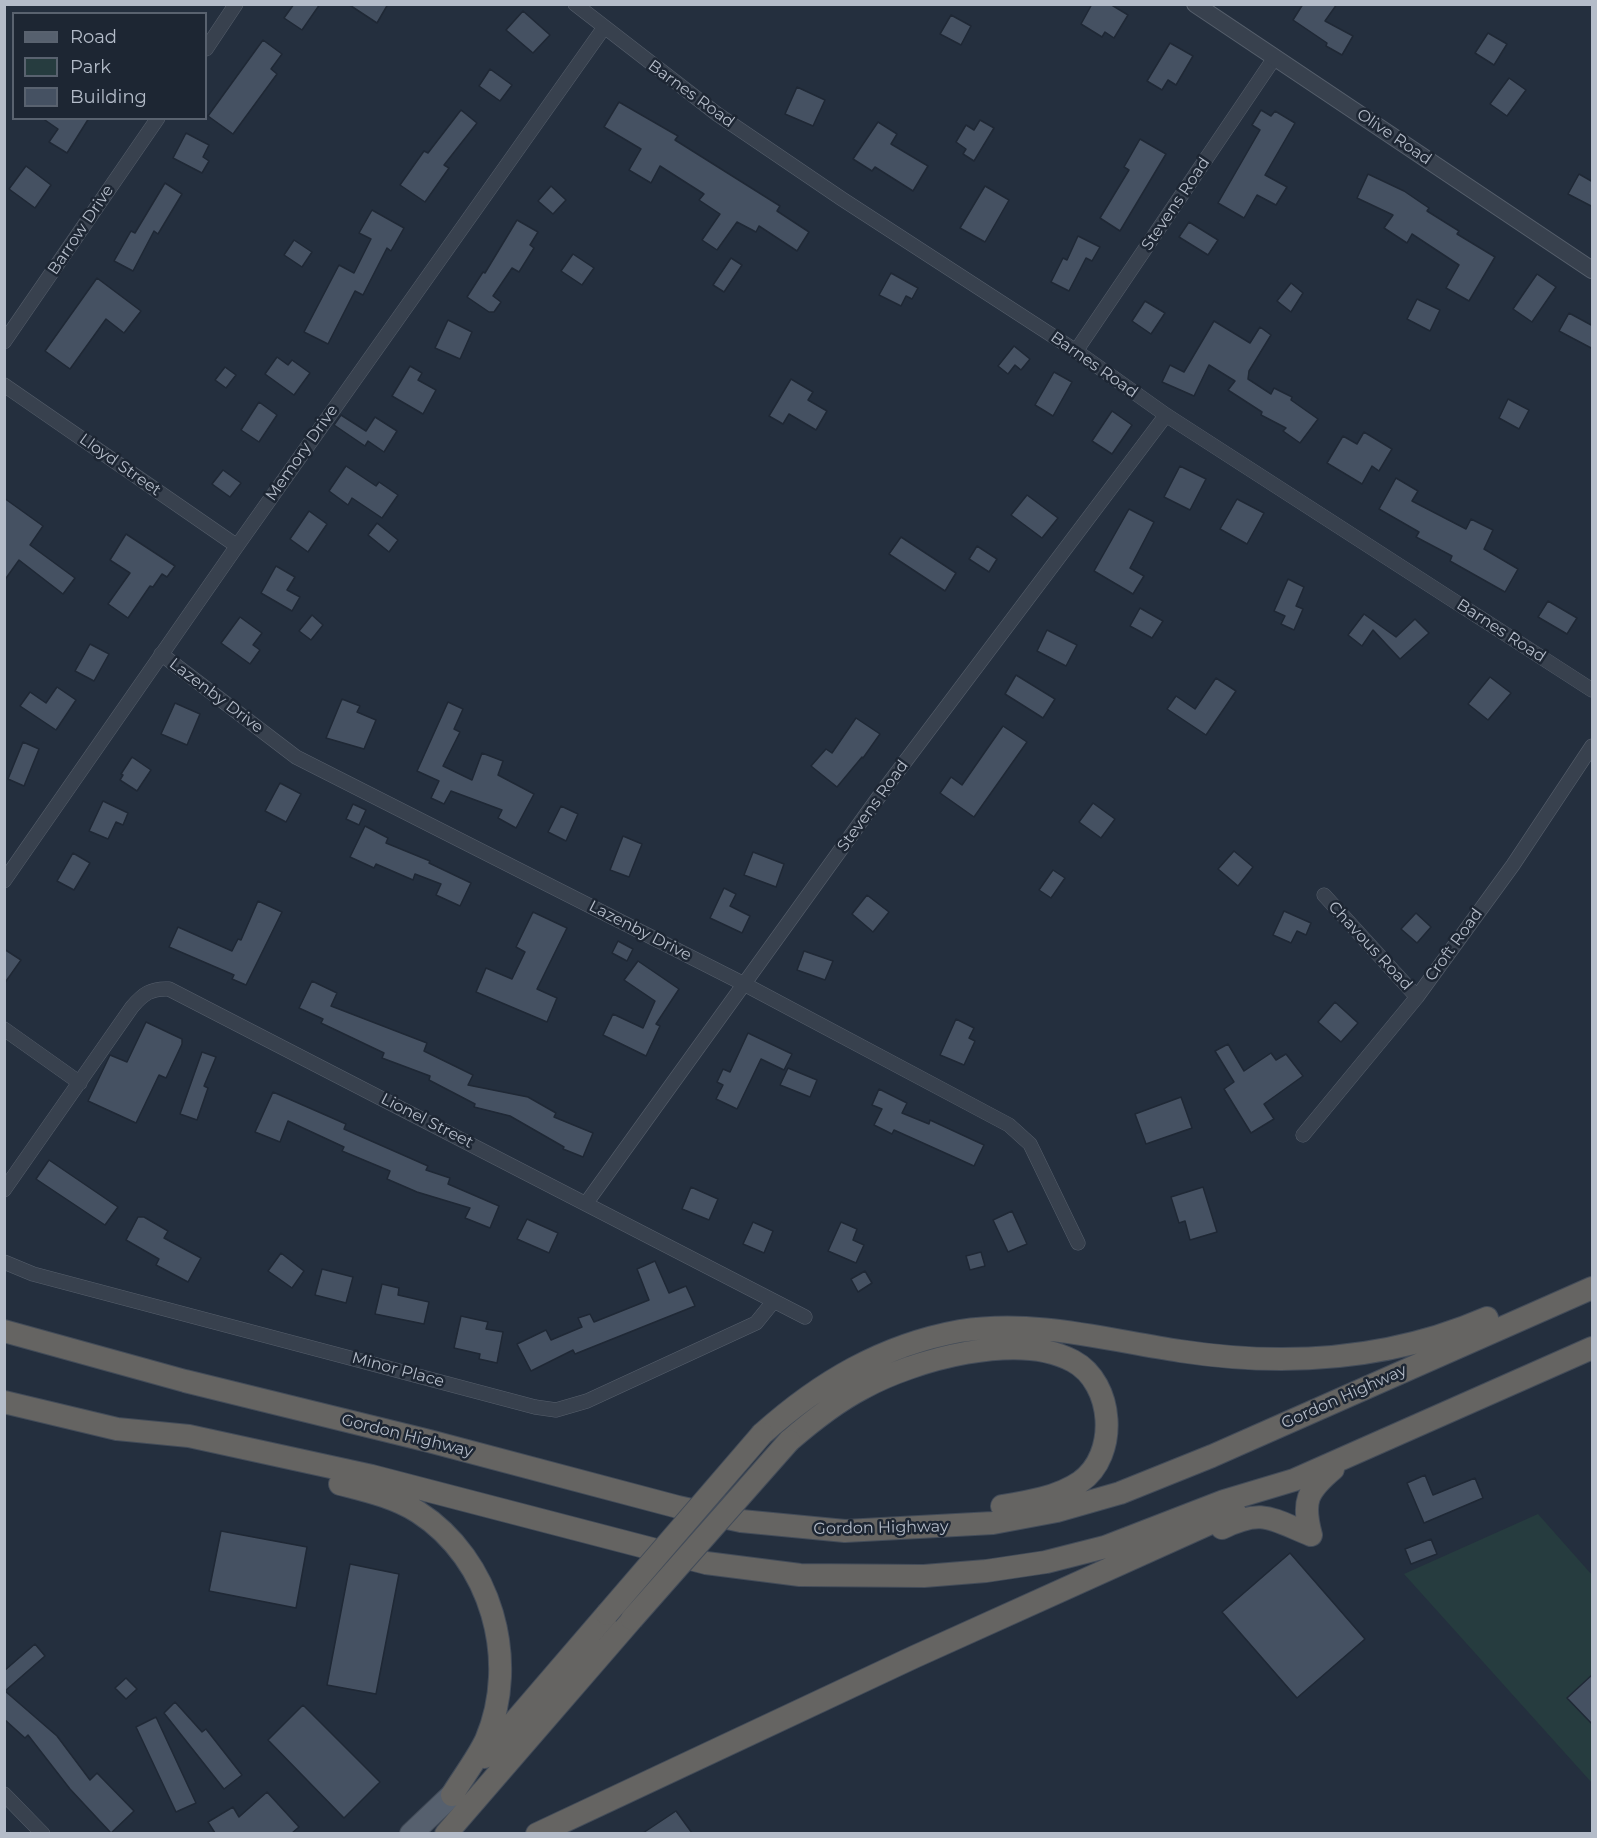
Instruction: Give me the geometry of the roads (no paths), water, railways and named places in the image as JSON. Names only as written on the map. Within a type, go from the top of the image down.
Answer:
[{"type":"highway","points":[[452,1795],[762,1434],[803,1399],[849,1369],[893,1348],[962,1331],[1041,1328],[1214,1356],[1313,1359],[1402,1347],[1439,1337],[1593,1272]]},
{"type":"highway","name":"Gordon Highway","points":[[4,1331],[185,1381],[440,1443],[678,1507],[741,1521],[845,1531],[993,1523],[1057,1511],[1120,1493],[1202,1461],[1593,1288]]},
{"type":"highway","points":[[537,1833],[1222,1519],[1294,1480],[1593,1348]]},
{"type":"highway","points":[[446,1833],[789,1441],[842,1400],[864,1387],[927,1362],[965,1354],[1021,1350],[1057,1354],[1074,1361],[1095,1380],[1104,1408],[1106,1440],[1092,1471],[1081,1481],[1044,1498],[845,1531]]},
{"type":"highway","points":[[4,1402],[377,1494],[417,1512],[440,1529],[478,1579],[492,1610],[499,1641],[495,1712],[485,1741],[452,1795]]},
{"type":"highway","points":[[117,1429],[189,1436],[372,1476],[706,1563],[800,1575],[924,1576],[986,1571],[1046,1562],[1105,1547],[1224,1501],[1294,1480]]},
{"type":"highway","points":[[1091,1578],[1140,1565],[1254,1515],[1272,1519],[1311,1535],[1307,1513],[1311,1489],[1350,1455]]},
{"type":"main road","points":[[411,1833],[452,1795]]},
{"type":"street","points":[[207,48],[236,4]]},
{"type":"street","name":"Barnes Road","points":[[575,4],[603,29],[717,114],[1076,351],[1166,415],[1593,690]]},
{"type":"street","name":"Olive Road","points":[[1194,4],[1593,270]]},
{"type":"street","name":"Memory Drive","points":[[4,880],[603,29]]},
{"type":"street","name":"Stevens Road","points":[[1076,351],[1275,57]]},
{"type":"street","name":"Barrow Drive","points":[[4,342],[157,120]]},
{"type":"street","name":"Lloyd Street","points":[[4,385],[237,546]]},
{"type":"street","name":"Stevens Road","points":[[587,1202],[883,791],[1166,415]]},
{"type":"street","name":"Lazenby Drive","points":[[161,654],[296,757],[744,984],[1009,1125],[1030,1144],[1078,1243]]},
{"type":"street","name":"Croft Road","points":[[1303,1135],[1417,997],[1514,865],[1593,746]]},
{"type":"street","name":"Chavous Road","points":[[1324,895],[1417,997]]},
{"type":"street","name":"Lionel Street","points":[[4,1190],[140,998],[152,989],[168,989],[587,1202],[805,1317]]},
{"type":"street","points":[[4,1029],[80,1083]]},
{"type":"street","name":"Minor Place","points":[[4,1262],[33,1274],[535,1407],[556,1410],[587,1401],[756,1323],[773,1302]]},
{"type":"street","points":[[4,1794],[43,1833]]}]
